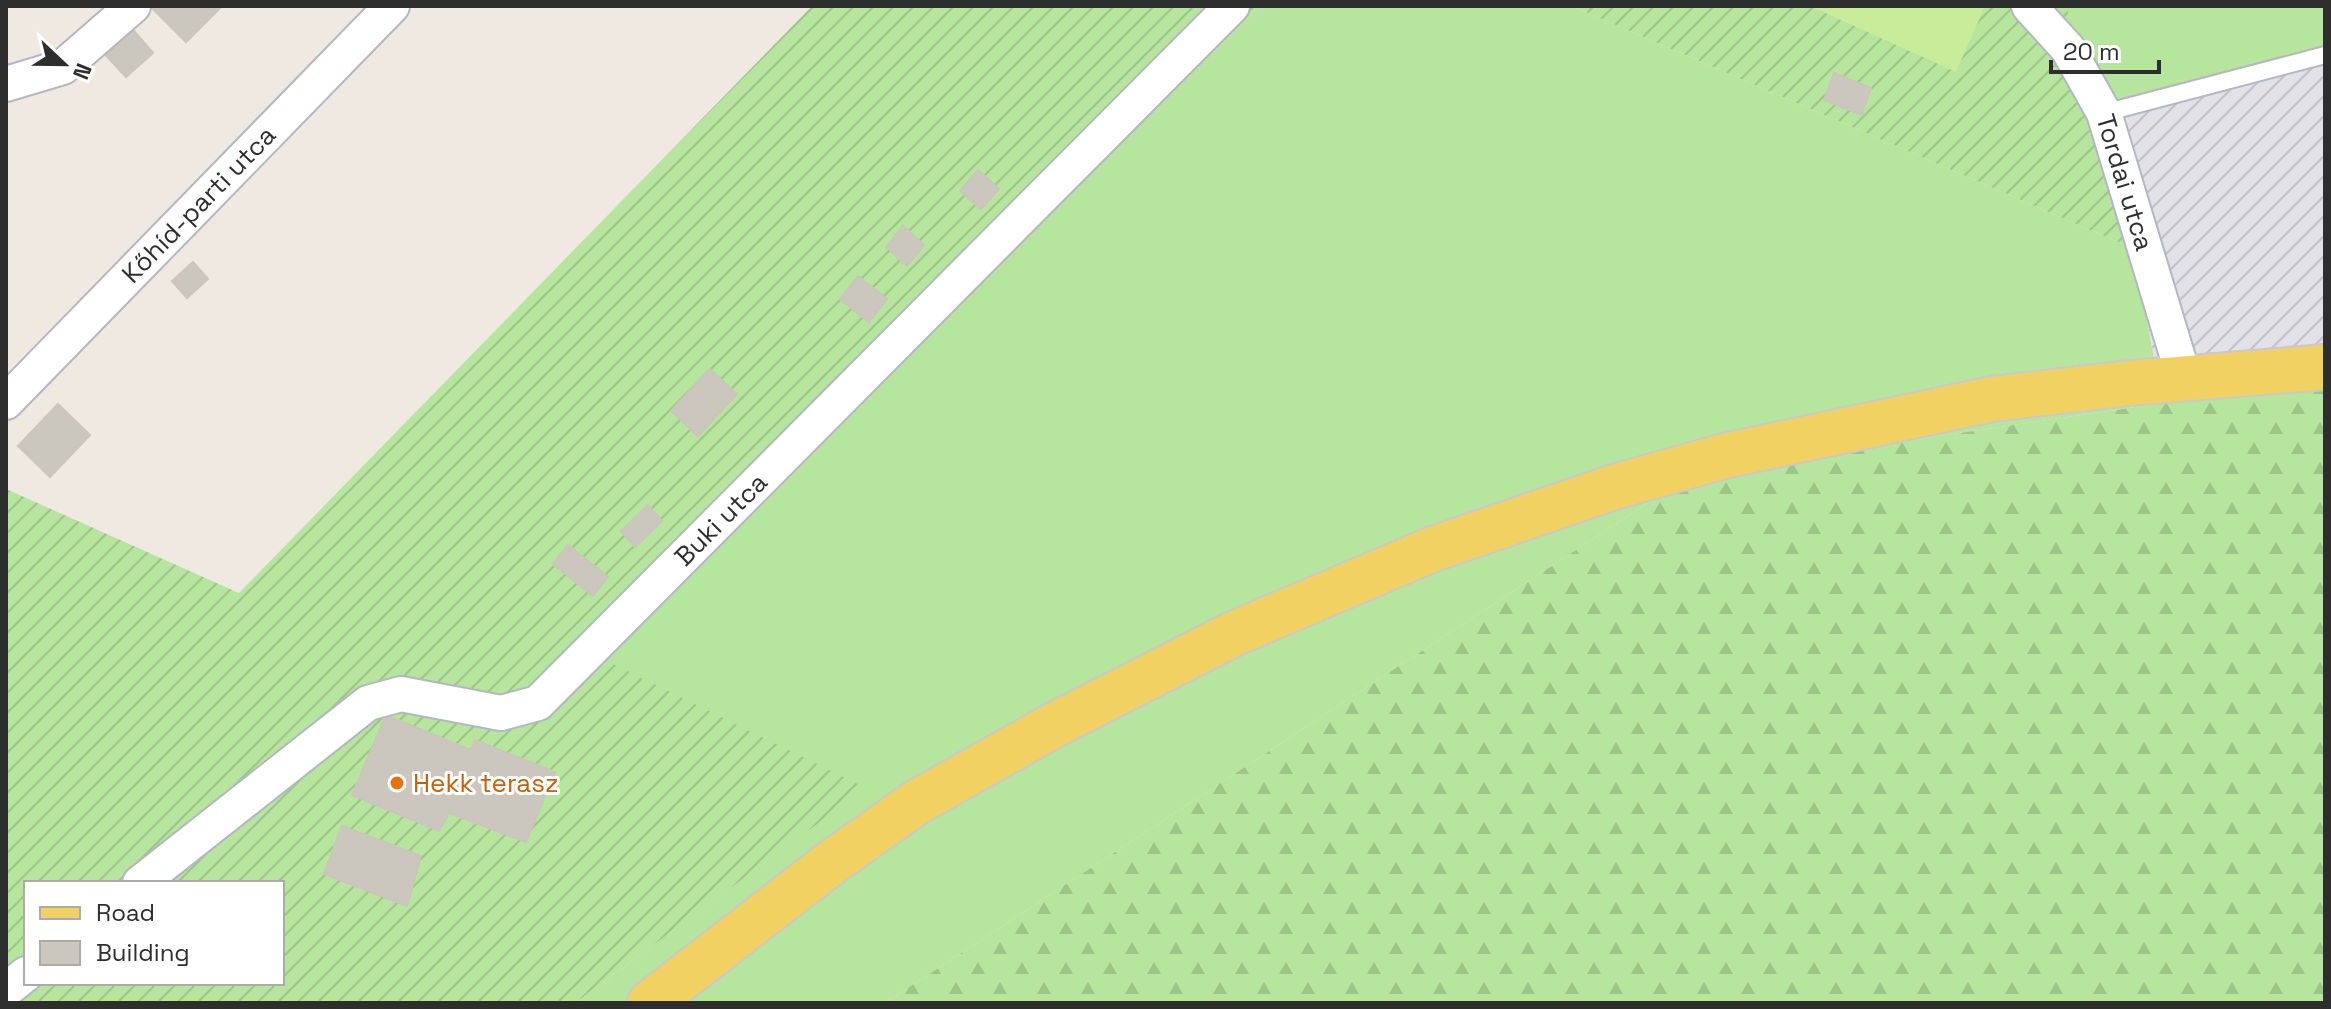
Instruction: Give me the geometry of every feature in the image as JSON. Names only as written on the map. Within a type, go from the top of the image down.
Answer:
[{"type":"main road","points":[[650,1003],[832,862],[917,802],[1056,724],[1233,634],[1433,549],[1614,487],[1724,456],[1992,399],[2184,378],[2325,367]]},
{"type":"street","points":[[6,84],[63,67],[133,6]]},
{"type":"street","name":"Kőhíd-parti utca","points":[[6,402],[392,6]]},
{"type":"street","name":"Buki utca","points":[[143,881],[368,703],[401,694],[501,713],[538,703],[1232,6]]},
{"type":"street","name":"Tordai utca","points":[[2029,6],[2068,49],[2104,113],[2184,378]]},
{"type":"street","points":[[6,990],[24,976]]},
{"type":"lane","points":[[2104,113],[2325,55]]},
{"type":"shaded area","points":[[2325,54],[2325,379],[2162,403],[2110,111]]},
{"type":"green space","points":[[812,6],[1260,6],[599,657],[866,788],[575,1003],[6,1003],[6,489],[239,593]]},
{"type":"green space","points":[[1260,6],[1572,6],[2134,249],[2162,403],[1695,472],[885,1003],[575,1003],[865,788],[598,658]]},
{"type":"green space","points":[[1572,6],[2068,6],[2068,24],[2110,111],[2134,249]]},
{"type":"green space","points":[[1810,6],[1985,6],[1956,72]]},
{"type":"green space","points":[[2068,6],[2325,6],[2325,54],[2110,111],[2068,23]]},
{"type":"green space","points":[[2325,379],[2325,1003],[885,1003],[1695,472]]},
{"type":"building","points":[[152,8],[220,8],[186,42]]},
{"type":"building","points":[[128,24],[153,53],[126,77],[100,49]]},
{"type":"building","points":[[1834,73],[1871,88],[1861,115],[1824,100]]},
{"type":"building","points":[[978,170],[999,189],[981,209],[960,191]]},
{"type":"building","points":[[903,226],[924,245],[907,266],[886,247]]},
{"type":"building","points":[[193,262],[208,279],[187,298],[172,281]]},
{"type":"building","points":[[858,276],[887,299],[869,322],[840,299]]},
{"type":"building","points":[[710,369],[737,394],[698,436],[671,411]]},
{"type":"building","points":[[58,404],[90,435],[50,477],[18,446]]},
{"type":"building","points":[[648,505],[662,521],[635,547],[621,531]]},
{"type":"building","points":[[568,545],[608,577],[593,596],[553,564]]},
{"type":"building","points":[[386,715],[471,750],[475,740],[555,772],[526,842],[449,813],[439,831],[352,795]]},
{"type":"building","points":[[342,826],[421,856],[407,906],[324,874]]},
{"type":"place","name":"Hekk terasz","points":[[397,783]]}]
